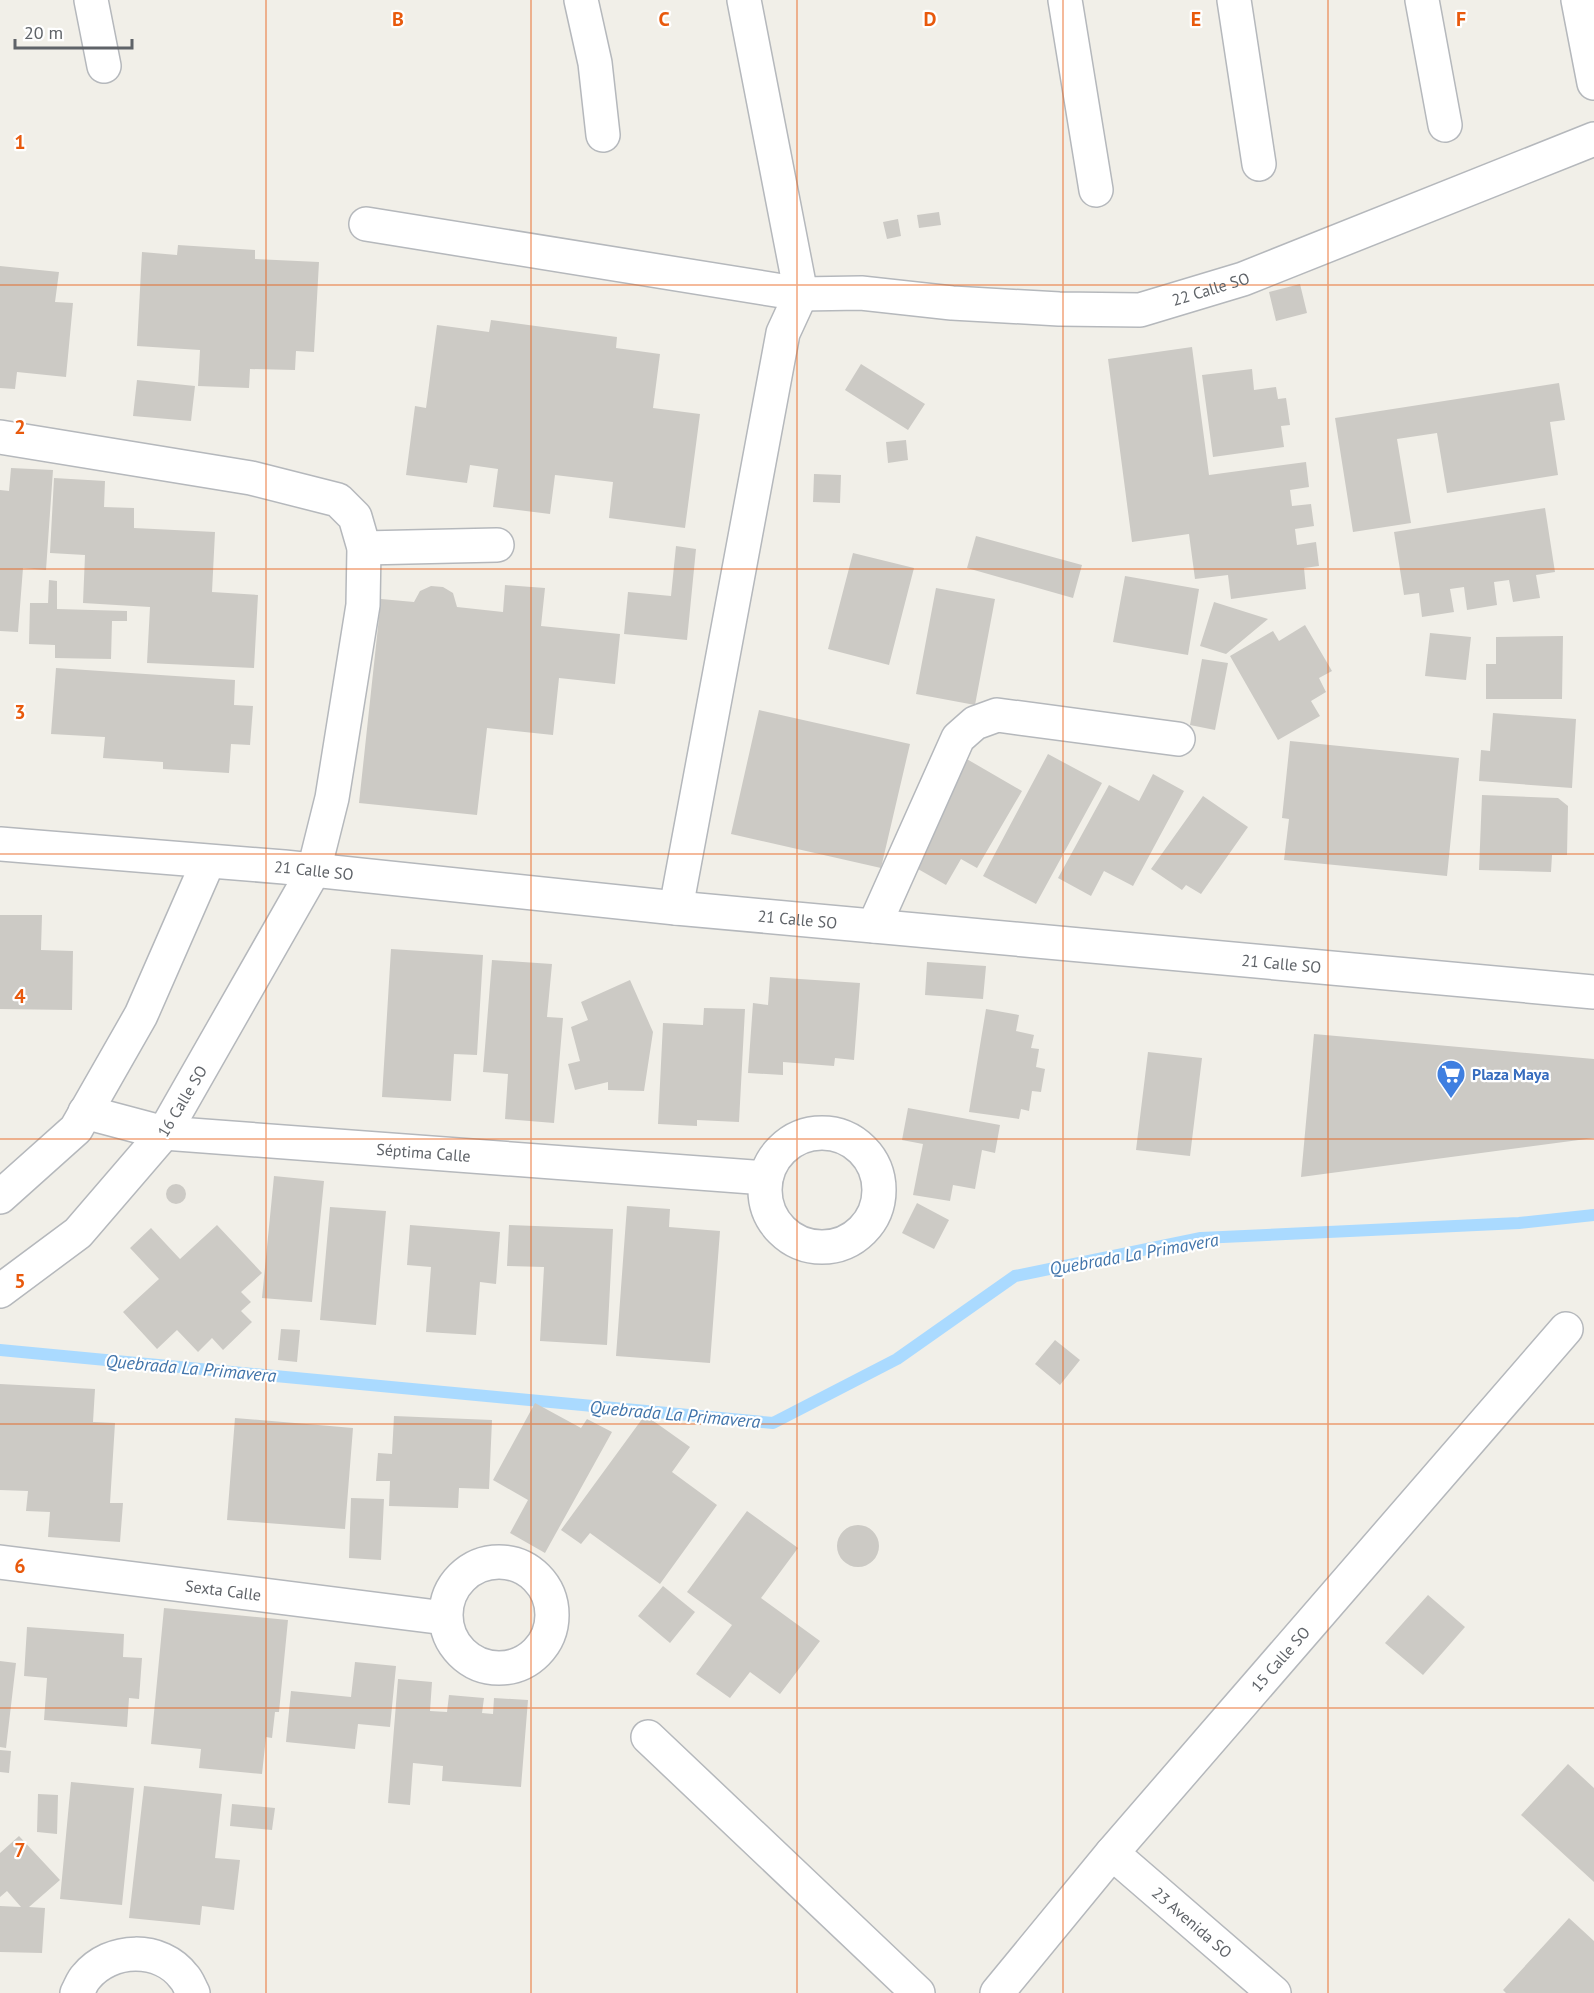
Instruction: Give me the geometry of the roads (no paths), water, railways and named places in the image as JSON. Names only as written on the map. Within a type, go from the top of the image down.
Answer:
[{"type":"street","points":[[91,0],[104,66]]},
{"type":"street","points":[[581,0],[595,63],[603,135]]},
{"type":"street","points":[[676,908],[783,333],[801,294],[744,0]]},
{"type":"street","points":[[1065,0],[1096,190]]},
{"type":"street","points":[[1234,0],[1259,164]]},
{"type":"street","points":[[1422,0],[1445,125]]},
{"type":"street","points":[[1578,0],[1594,83]]},
{"type":"street","name":"22 Calle SO","points":[[366,224],[801,294],[861,293],[952,303],[1059,309],[1140,310],[1243,279],[1594,139]]},
{"type":"street","name":"16 Calle SO","points":[[0,437],[251,478],[338,500],[355,517],[364,548],[363,605],[332,798],[314,870],[164,1133],[78,1233],[0,1292]]},
{"type":"street","points":[[364,548],[497,545]]},
{"type":"street","points":[[874,926],[958,738],[975,723],[997,715],[1178,739]]},
{"type":"street","name":"21 Calle SO","points":[[0,844],[314,870],[676,908],[1594,992]]},
{"type":"street","points":[[0,1197],[76,1129],[141,1016],[208,862]]},
{"type":"street","name":"Séptima Calle","points":[[86,1112],[164,1133],[766,1178]]},
{"type":"street","name":"15 Calle SO","points":[[997,1993],[1112,1853],[1566,1329]]},
{"type":"street","name":"Sexta Calle","points":[[0,1562],[445,1618]]},
{"type":"street","points":[[648,1737],[918,1993]]},
{"type":"street","name":"23 Avenida SO","points":[[1112,1853],[1274,1993]]},
{"type":"street","points":[[77,1993],[86,1977],[102,1962],[123,1954],[147,1954],[168,1962],[184,1976],[193,1993]]},
{"type":"waterway","name":"Quebrada La Primavera","points":[[0,1350],[773,1423],[897,1359],[1015,1276],[1201,1238],[1519,1223],[1594,1215]]},
{"type":"place","name":"Plaza Maya","points":[[1451,1100]]}]
